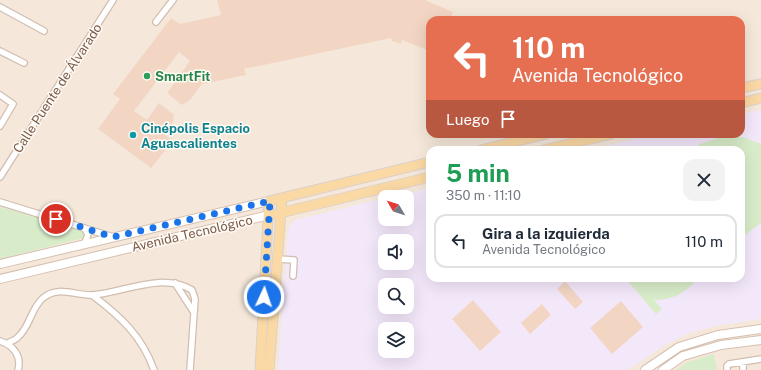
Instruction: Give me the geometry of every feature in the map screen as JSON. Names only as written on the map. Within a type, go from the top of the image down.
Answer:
[{"type":"main road","points":[[745,87],[761,84]]},
{"type":"main road","points":[[745,102],[761,98]]},
{"type":"main road","points":[[497,146],[530,138]]},
{"type":"main road","points":[[561,146],[594,138]]},
{"type":"main road","name":"Avenida Tecnológico","points":[[0,264],[85,243],[282,199],[426,163]]},
{"type":"main road","name":"Avenida Tecnológico","points":[[0,279],[426,178]]},
{"type":"main road","points":[[269,370],[282,199]]},
{"type":"main road","points":[[260,370],[270,201]]},
{"type":"main road","points":[[645,370],[678,347],[718,335],[761,329]]},
{"type":"main road","points":[[663,370],[683,356],[721,345],[761,340]]},
{"type":"street","name":"Calle Puente de Álvarado","points":[[0,176],[113,0]]},
{"type":"street","points":[[156,22],[173,0]]},
{"type":"street","points":[[0,8],[44,31]]},
{"type":"street","points":[[0,51],[24,63]]},
{"type":"street","points":[[0,95],[13,104],[0,126]]},
{"type":"street","name":"Avenida Tecnológico","points":[[0,202],[113,237]]},
{"type":"street","points":[[84,227],[88,234],[85,243]]},
{"type":"street","points":[[278,259],[294,260],[293,276]]},
{"type":"street","points":[[175,283],[193,311]]},
{"type":"street","points":[[8,343],[18,338],[39,302],[52,293],[70,291],[92,295],[149,284],[175,283],[192,290],[195,299],[190,370]]},
{"type":"street","points":[[92,295],[126,324],[149,356],[154,370]]},
{"type":"street","points":[[0,341],[8,343],[17,355],[19,360],[18,370]]},
{"type":"street","points":[[727,370],[727,366],[729,364],[761,359]]},
{"type":"street","points":[[742,362],[743,370]]},
{"type":"shaded area","points":[[0,0],[761,0],[761,370],[0,370]]},
{"type":"shaded area","points":[[761,110],[761,319],[716,326],[689,333],[664,346],[628,370],[278,370],[288,232],[290,225],[295,220],[378,200],[378,226],[414,226],[414,192],[426,189],[426,282],[745,282],[745,146],[605,146],[639,138],[745,138],[745,113]]},
{"type":"green space","points":[[718,138],[745,138],[761,144],[761,223],[745,235],[745,146],[697,146]]},
{"type":"green space","points":[[0,207],[83,230],[86,235],[83,238],[0,259]]},
{"type":"green space","points":[[628,282],[694,282],[689,288],[679,295],[667,299],[654,300],[662,309],[656,314]]},
{"type":"green space","points":[[714,354],[717,370],[676,370],[688,362]]},
{"type":"building","points":[[217,0],[425,0],[453,12],[452,16],[426,16],[426,49],[402,40],[401,44],[392,41],[391,38],[244,69],[246,75],[202,84],[190,100],[182,105],[167,93],[190,61],[179,52],[134,111],[147,120],[159,103],[174,115],[172,125],[164,134],[173,141],[151,168],[98,129],[120,99],[113,94],[171,18],[180,24],[221,15]]},
{"type":"building","points":[[566,282],[583,302],[575,309],[557,289]]},
{"type":"building","points":[[473,300],[501,332],[480,351],[452,319]]},
{"type":"building","points":[[621,301],[643,327],[612,354],[590,328]]},
{"type":"building","points":[[542,304],[551,315],[530,334],[521,323]]},
{"type":"place","name":"SmartFit","points":[[147,76]]},
{"type":"place","name":"Cinépolis Espacio Aguascalientes","points":[[133,135]]},
{"type":"route","points":[[56,219],[113,237],[270,201],[264,297]]}]
